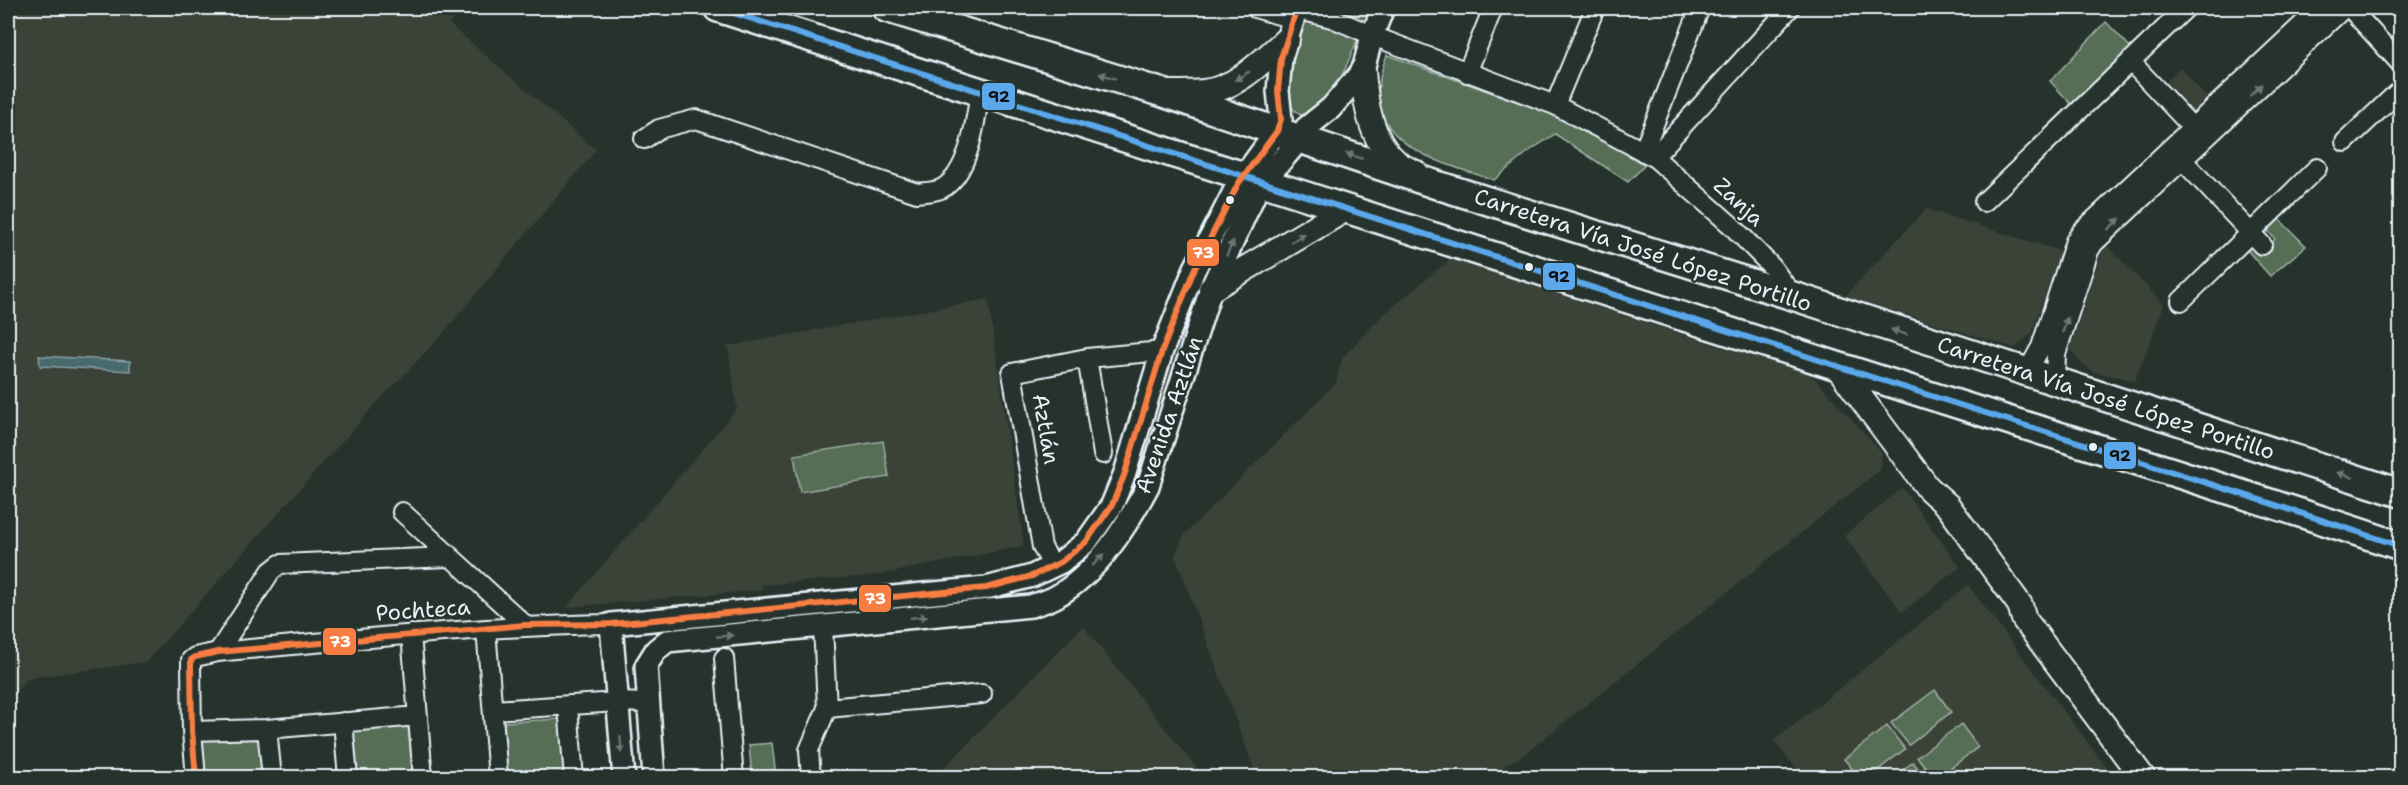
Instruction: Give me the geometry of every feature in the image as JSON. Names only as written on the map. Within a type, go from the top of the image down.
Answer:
[{"type":"main road","points":[[718,8],[2294,510],[2400,546]]},
{"type":"main road","name":"Carretera Vía José López Portillo","points":[[886,8],[1286,129],[1437,184],[1793,296],[2400,493]]},
{"type":"main road","points":[[1163,93],[1206,92],[1246,75],[1293,19]]},
{"type":"main road","points":[[1363,70],[1366,107],[1372,126],[1384,148],[1396,162],[1437,184]]},
{"type":"main road","points":[[1201,285],[1346,209]]},
{"type":"main road","points":[[1837,366],[1929,488],[1937,513],[2009,609],[2024,619],[2143,777]]},
{"type":"main road","points":[[2294,510],[2400,533]]},
{"type":"street","name":"Zanja","points":[[1255,8],[1293,19],[1332,18],[1372,36],[1555,105],[1649,155],[1732,226],[1772,267],[1793,296]]},
{"type":"street","points":[[1363,70],[1372,36],[1383,8]]},
{"type":"street","points":[[1467,73],[1493,8]]},
{"type":"street","points":[[1555,105],[1595,8]]},
{"type":"street","points":[[1649,155],[1700,8]]},
{"type":"street","points":[[1649,155],[1791,8]]},
{"type":"street","points":[[1984,202],[2186,8]]},
{"type":"street","points":[[2055,381],[2056,354],[2089,251],[2176,154],[2192,127],[2320,8]]},
{"type":"street","points":[[2027,372],[2041,347],[2076,241],[2089,224],[2176,154],[2344,8]]},
{"type":"street","points":[[2350,8],[2400,63]]},
{"type":"street","points":[[1286,129],[1278,91],[1281,58],[1293,19]]},
{"type":"street","points":[[2130,61],[2192,127]]},
{"type":"street","name":"Avenida Aztlán","points":[[611,624],[694,614],[986,588],[1032,576],[1053,566],[1086,542],[1112,505],[1125,473],[1162,351],[1201,285],[1254,179],[1286,129],[1306,128],[1331,108],[1363,70]]},
{"type":"street","points":[[644,139],[658,129],[696,119],[917,193],[940,189],[956,176],[973,137],[980,90]]},
{"type":"street","points":[[2345,142],[2400,90]]},
{"type":"street","points":[[2176,154],[2256,239]]},
{"type":"street","points":[[2181,301],[2256,239],[2317,168]]},
{"type":"street","name":"Avenida Aztlán","points":[[654,777],[646,666],[656,650],[667,641],[1031,606],[1056,597],[1076,583],[1103,555],[1132,515],[1148,486],[1201,285]]},
{"type":"street","name":"Aztlán","points":[[1053,566],[1042,547],[1012,373],[1087,358],[1162,351]]},
{"type":"street","points":[[1087,358],[1103,454]]},
{"type":"street","name":"Pochteca","points":[[402,512],[525,625]]},
{"type":"street","points":[[218,652],[241,615],[275,567],[280,564],[449,557]]},
{"type":"street","points":[[694,614],[695,638]]},
{"type":"street","points":[[611,624],[624,777]]},
{"type":"street","name":"Pochteca","points":[[192,731],[191,660],[195,657],[218,652],[411,634],[525,625],[611,624]]},
{"type":"street","points":[[811,777],[809,750],[827,708],[824,626]]},
{"type":"street","points":[[486,629],[498,777]]},
{"type":"street","points":[[411,634],[423,777]]},
{"type":"street","points":[[724,658],[734,777]]},
{"type":"street","points":[[827,708],[982,694]]},
{"type":"street","points":[[493,710],[618,702],[648,703]]},
{"type":"street","points":[[568,706],[574,777]]},
{"type":"street","points":[[196,777],[192,731],[267,729],[418,716]]},
{"type":"street","points":[[343,722],[348,777]]},
{"type":"street","points":[[267,729],[272,777]]},
{"type":"shaded area","points":[[8,8],[462,8],[449,24],[596,150],[439,338],[372,408],[146,662],[28,678],[8,700]]},
{"type":"shaded area","points":[[2180,67],[2207,98],[2191,113],[2165,83]]},
{"type":"shaded area","points":[[1926,209],[2060,251],[2032,333],[2015,348],[1845,296]]},
{"type":"shaded area","points":[[2105,243],[2164,305],[2135,381],[2095,372],[2083,365],[2070,349]]},
{"type":"shaded area","points":[[1453,257],[1549,285],[1559,294],[1730,350],[1753,346],[1805,368],[1882,453],[1881,469],[1521,757],[1504,765],[1510,777],[1257,777],[1175,555],[1184,535],[1336,383],[1342,358],[1383,315]]},
{"type":"shaded area","points":[[988,299],[1024,546],[878,575],[762,585],[762,590],[567,607],[737,409],[728,346]]},
{"type":"shaded area","points":[[1902,488],[1960,567],[1902,612],[1844,536]]},
{"type":"shaded area","points":[[1968,585],[2114,777],[1803,777],[1774,741]]},
{"type":"shaded area","points":[[1083,626],[1204,777],[935,777]]},
{"type":"green space","points":[[1319,8],[1375,8],[1368,28]]},
{"type":"green space","points":[[1307,17],[1359,35],[1338,83],[1330,95],[1311,111],[1300,115],[1291,107],[1290,84],[1296,50]]},
{"type":"green space","points":[[2106,22],[2132,49],[2073,106],[2050,81]]},
{"type":"green space","points":[[1387,55],[1551,114],[1587,130],[1645,165],[1628,182],[1555,134],[1528,152],[1494,180],[1446,164],[1404,142],[1389,127],[1380,108],[1379,84]]},
{"type":"green space","points":[[2278,218],[2306,246],[2270,276],[2246,249],[2254,243],[2264,250],[2275,239],[2266,229]]},
{"type":"green space","points":[[883,441],[889,477],[800,492],[794,455]]},
{"type":"green space","points":[[1935,690],[1951,712],[1909,745],[1891,723]]},
{"type":"green space","points":[[561,719],[566,777],[508,777],[504,722]]},
{"type":"green space","points":[[1961,724],[1978,747],[1939,777],[1934,777],[1917,757]]},
{"type":"green space","points":[[408,725],[413,777],[356,777],[351,730]]},
{"type":"green space","points":[[1887,726],[1905,749],[1869,777],[1859,777],[1844,759]]},
{"type":"green space","points":[[259,737],[264,777],[205,777],[202,740]]},
{"type":"green space","points":[[772,743],[776,777],[752,777],[749,745]]},
{"type":"green space","points":[[1913,762],[1925,777],[1893,777]]},
{"type":"water","points":[[39,356],[130,361],[130,371],[40,366]]},
{"type":"transit line","name":"92","points":[[718,8],[2400,546]]},
{"type":"transit line","name":"73","points":[[196,778],[192,731],[191,666],[191,660],[195,657],[218,652],[525,625],[611,624],[986,588],[1032,576],[1061,562],[1086,542],[1112,505],[1125,473],[1162,351],[1194,270],[1238,184],[1277,131],[1281,119],[1278,91],[1281,58],[1297,8]]}]
